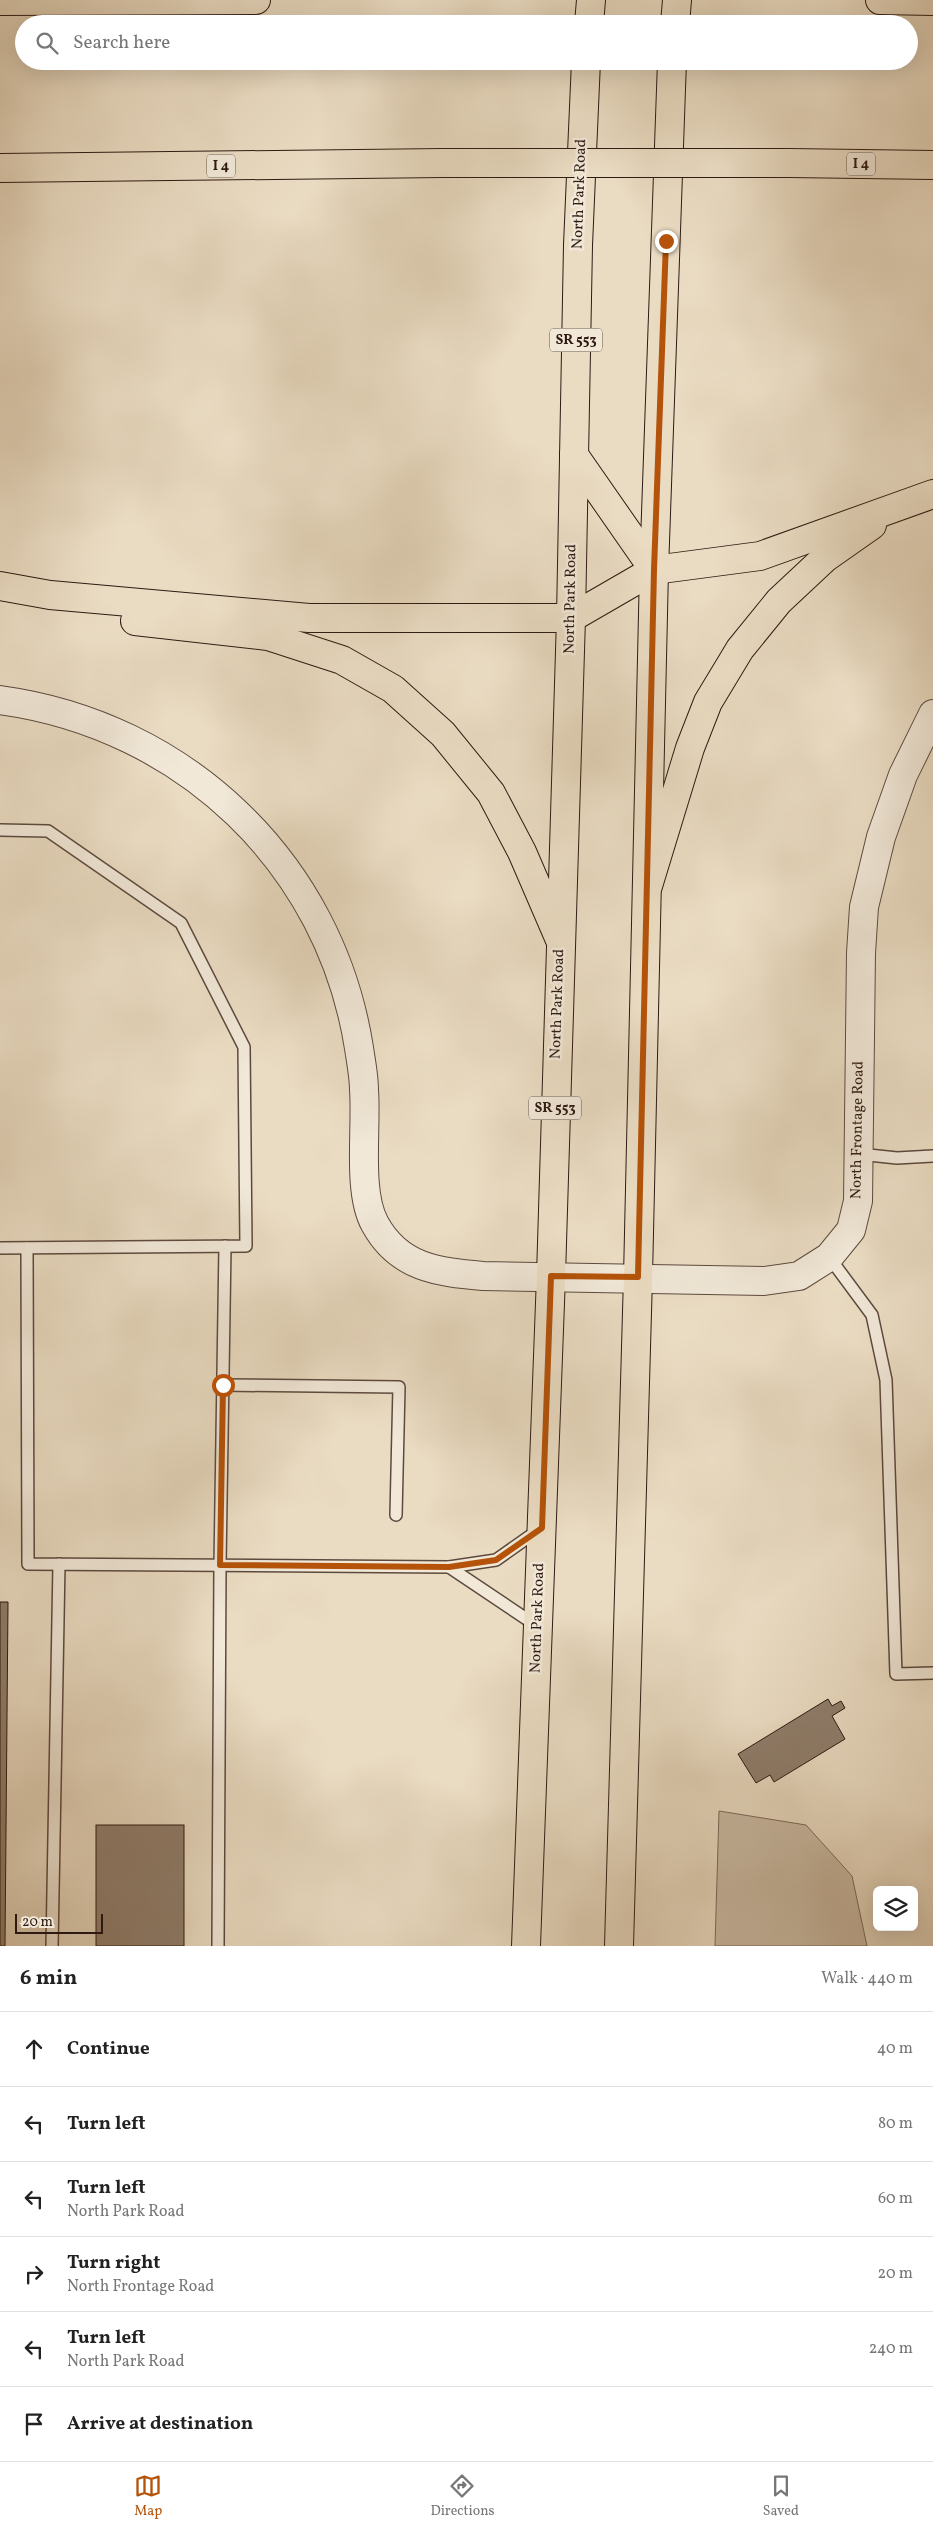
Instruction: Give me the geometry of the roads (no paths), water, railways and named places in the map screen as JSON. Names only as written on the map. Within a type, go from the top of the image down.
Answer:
[{"type":"main road","points":[[0,1],[256,0]]},
{"type":"main road","points":[[590,15],[591,0]]},
{"type":"main road","points":[[676,15],[677,0]]},
{"type":"main road","points":[[880,0],[933,1]]},
{"type":"main road","name":"North Park Road","points":[[526,1946],[551,1276],[570,618],[578,244],[586,70]]},
{"type":"main road","points":[[619,1946],[648,886],[654,570],[672,70]]},
{"type":"main road","name":"I 4","points":[[0,168],[789,162],[933,165]]},
{"type":"main road","points":[[574,455],[654,570]]},
{"type":"main road","points":[[0,586],[50,595],[309,618],[570,618],[654,570],[760,556],[933,494]]},
{"type":"main road","points":[[648,886],[690,748],[705,711],[740,649],[779,601],[825,558],[895,509]]},
{"type":"main road","points":[[0,604],[268,636],[342,660],[393,689],[443,734],[491,793],[522,852],[560,940]]},
{"type":"street","name":"North Frontage Road","points":[[0,700],[40,705],[92,723],[143,744],[181,767],[214,793],[252,827],[280,859],[309,905],[336,957],[350,1004],[359,1047],[364,1089],[366,1193],[374,1223],[390,1248],[413,1263],[441,1272],[483,1276],[638,1277],[764,1281],[799,1276],[829,1257],[851,1230],[858,1201],[861,953],[864,907],[882,836],[903,775],[933,714]]},
{"type":"lane","points":[[0,830],[48,831],[181,923],[244,1047],[246,1246],[0,1248]]},
{"type":"lane","points":[[859,1154],[898,1158],[933,1156]]},
{"type":"lane","points":[[218,1946],[220,1565],[225,1246]]},
{"type":"lane","points":[[28,1248],[28,1564],[449,1567],[496,1560],[542,1528]]},
{"type":"lane","points":[[829,1257],[872,1315],[886,1380],[896,1674],[933,1673]]},
{"type":"lane","points":[[223,1385],[399,1387],[396,1516]]},
{"type":"lane","points":[[52,1946],[59,1564]]},
{"type":"lane","points":[[449,1567],[538,1627]]}]
